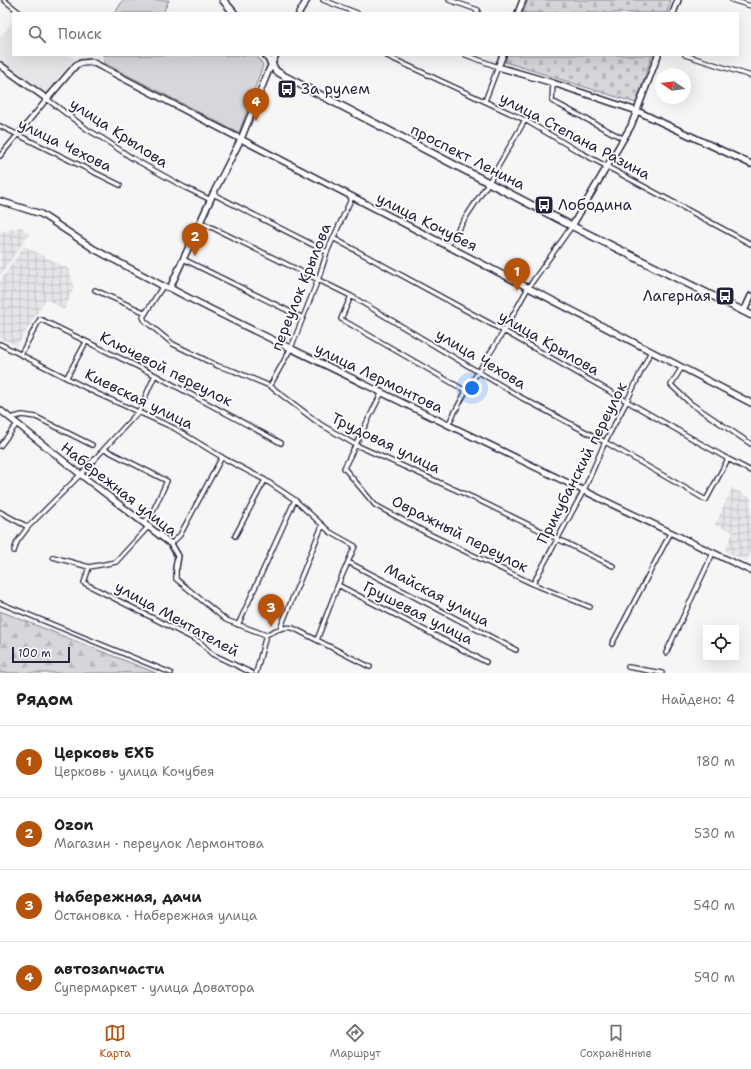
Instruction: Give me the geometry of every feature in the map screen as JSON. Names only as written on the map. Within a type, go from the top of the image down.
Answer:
[{"type":"main road","points":[[223,0],[233,12]]},
{"type":"main road","name":"проспект Ленина","points":[[267,56],[276,71],[286,77],[572,226],[751,315]]},
{"type":"street","points":[[4,0],[18,12]]},
{"type":"street","points":[[300,12],[307,0]]},
{"type":"street","points":[[323,0],[354,12]]},
{"type":"street","points":[[449,0],[478,10],[478,12]]},
{"type":"street","points":[[518,12],[523,0]]},
{"type":"street","points":[[673,12],[678,0]]},
{"type":"street","points":[[735,0],[751,6]]},
{"type":"street","points":[[170,288],[210,200],[241,139],[275,56]]},
{"type":"street","name":"улица Степана Разина","points":[[387,56],[525,120],[751,244]]},
{"type":"street","points":[[469,56],[498,67],[553,83],[636,111],[751,164]]},
{"type":"street","points":[[485,101],[503,56]]},
{"type":"street","points":[[448,426],[466,391],[504,331],[528,288],[572,226],[624,139],[631,126],[658,56]]},
{"type":"street","points":[[688,56],[751,76]]},
{"type":"street","name":"улица Кочубея","points":[[47,99],[76,65],[92,62],[751,403]]},
{"type":"street","name":"улица Крылова","points":[[0,64],[88,130],[132,158],[210,200]]},
{"type":"street","points":[[553,83],[552,101],[624,139]]},
{"type":"street","points":[[0,156],[47,99]]},
{"type":"street","points":[[447,246],[489,182],[525,120]]},
{"type":"street","name":"улица Чехова","points":[[0,126],[120,185]]},
{"type":"street","points":[[213,194],[327,252]]},
{"type":"street","name":"переулок Крылова","points":[[270,386],[291,348],[318,280],[327,252],[352,197]]},
{"type":"street","name":"улица Лермонтова","points":[[0,201],[41,214],[94,249],[162,286],[170,288],[234,322],[291,348],[448,426],[751,571]]},
{"type":"street","name":"улица Чехова","points":[[200,222],[352,296],[522,398],[605,442],[706,500],[728,459]]},
{"type":"street","name":"улица Крылова","points":[[333,238],[504,331],[751,471]]},
{"type":"street","points":[[183,259],[303,318]]},
{"type":"street","points":[[95,290],[146,313],[162,286]]},
{"type":"street","points":[[352,296],[342,319],[466,391]]},
{"type":"street","points":[[744,311],[751,296]]},
{"type":"street","name":"Трудовая улица","points":[[146,313],[143,317],[145,321],[174,344],[218,366],[270,386],[320,424],[356,445],[476,499],[613,566]]},
{"type":"street","name":"Ключевой переулок","points":[[20,354],[40,319],[155,376],[281,443]]},
{"type":"street","points":[[67,378],[86,342]]},
{"type":"street","name":"Киевская улица","points":[[0,344],[98,394],[174,428],[222,457],[265,480],[295,500],[330,532],[355,546],[317,640]]},
{"type":"street","name":"Прикубанский переулок","points":[[533,584],[584,490],[605,442],[651,352]]},
{"type":"street","points":[[682,367],[671,385],[690,403],[751,444]]},
{"type":"street","points":[[14,550],[16,542],[28,527],[139,412],[155,376]]},
{"type":"street","name":"Овражный переулок","points":[[382,392],[344,468],[375,505],[427,534],[533,584],[590,607]]},
{"type":"street","name":"Набережная улица","points":[[0,410],[171,544],[178,556],[176,579],[226,620],[266,635]]},
{"type":"street","points":[[11,418],[22,414],[36,417],[92,446]]},
{"type":"street","points":[[0,446],[17,424]]},
{"type":"street","points":[[53,557],[89,567],[116,562],[147,525],[167,481],[104,449]]},
{"type":"street","points":[[171,544],[180,535],[222,457]]},
{"type":"street","points":[[235,536],[265,480]]},
{"type":"street","points":[[238,625],[295,500]]},
{"type":"street","points":[[0,512],[28,527]]},
{"type":"street","points":[[280,629],[322,526]]},
{"type":"street","points":[[612,644],[671,532]]},
{"type":"street","points":[[666,653],[713,553]]},
{"type":"street","name":"Майская улица","points":[[348,562],[516,650]]},
{"type":"street","name":"улица Мечтателей","points":[[89,567],[84,583],[200,642],[212,654],[252,673]]},
{"type":"street","name":"Грушевая улица","points":[[338,585],[486,662]]},
{"type":"street","points":[[0,603],[170,673]]},
{"type":"street","points":[[256,673],[266,635],[289,627],[370,667]]},
{"type":"street","points":[[628,667],[662,673]]},
{"type":"shaded area","points":[[12,22],[12,56],[71,56],[74,59],[45,96],[0,61],[1,36]]},
{"type":"shaded area","points":[[22,227],[29,234],[0,276],[0,232]]},
{"type":"shaded area","points":[[24,246],[69,269],[74,287],[64,310],[46,299],[17,346],[0,338],[0,281]]},
{"type":"shaded area","points":[[732,488],[751,498],[751,552],[746,561],[725,551],[733,532],[715,525]]},
{"type":"green space","points":[[123,0],[169,0],[163,12],[116,12]]},
{"type":"green space","points":[[528,0],[671,0],[667,12],[523,12]]},
{"type":"green space","points":[[103,56],[257,56],[263,65],[239,133],[104,63]]},
{"type":"green space","points":[[507,56],[652,56],[636,103],[505,62]]},
{"type":"green space","points":[[0,611],[151,671],[156,673],[0,673]]},
{"type":"place","name":"За рулем","points":[[287,89]]},
{"type":"place","name":"автозапчасти","points":[[256,121]]},
{"type":"place","name":"Лободина","points":[[544,205]]},
{"type":"place","name":"Ozon","points":[[195,256]]},
{"type":"place","name":"Церковь ЕХБ","points":[[517,291]]},
{"type":"place","name":"Лагерная","points":[[725,296]]},
{"type":"place","name":"Набережная, дачи","points":[[271,627]]}]
